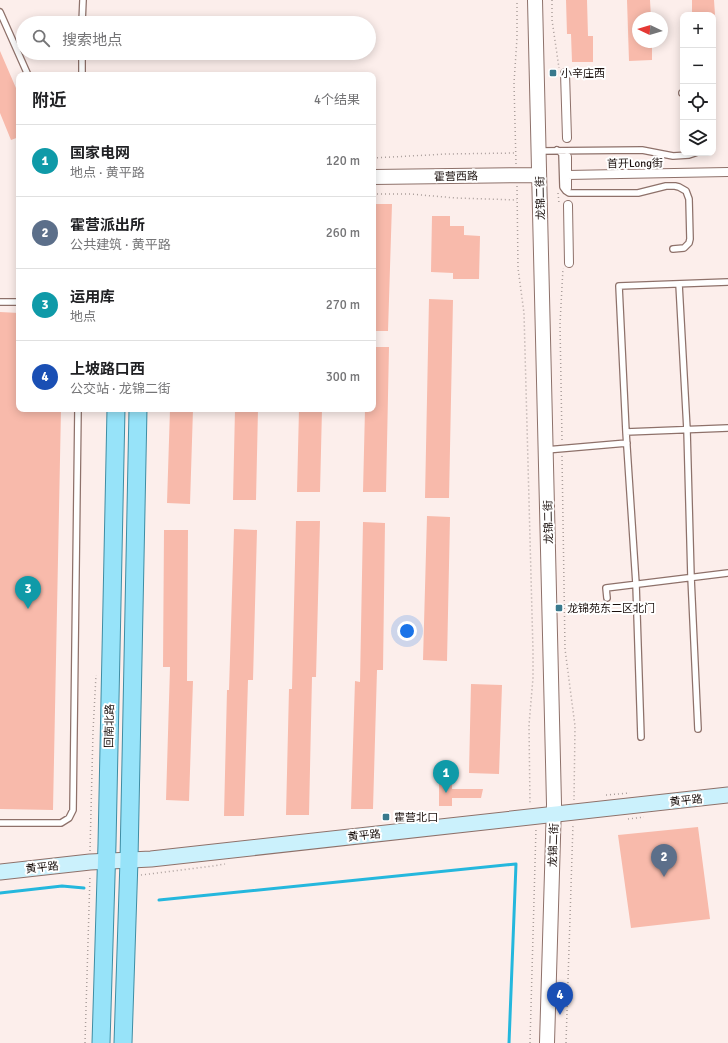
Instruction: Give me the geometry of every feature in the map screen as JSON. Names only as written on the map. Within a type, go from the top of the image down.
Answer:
[{"type":"main road","name":"回南北路","points":[[101,1043],[116,412]]},
{"type":"main road","name":"回南北路","points":[[123,1043],[129,860],[138,412]]},
{"type":"main road","name":"黄平路","points":[[0,872],[106,861],[151,859],[728,795]]},
{"type":"street","name":"龙锦二街","points":[[536,0],[554,815],[547,1043]]},
{"type":"street","points":[[562,70],[567,138]]},
{"type":"street","points":[[567,157],[568,188]]},
{"type":"street","name":"首开Long街","points":[[567,175],[728,172]]},
{"type":"street","name":"霍营西路","points":[[376,177],[540,175]]},
{"type":"street","points":[[565,209],[566,265]]},
{"type":"lane","points":[[82,16],[83,0]]},
{"type":"lane","points":[[0,12],[16,48]]},
{"type":"lane","points":[[21,60],[27,72]]},
{"type":"lane","points":[[82,60],[82,72]]},
{"type":"lane","points":[[557,150],[562,154],[563,187],[569,193],[638,193],[670,186],[679,187],[686,191],[689,199],[690,239],[689,243],[684,248],[673,249]]},
{"type":"lane","points":[[539,151],[638,150],[665,155],[680,156]]},
{"type":"lane","points":[[641,737],[636,584],[626,432],[619,286],[728,282]]},
{"type":"lane","points":[[679,284],[687,430],[691,577],[698,729]]},
{"type":"lane","points":[[0,302],[16,302]]},
{"type":"lane","points":[[0,823],[61,823],[69,818],[73,810],[78,412]]},
{"type":"lane","points":[[626,432],[728,428]]},
{"type":"lane","points":[[546,450],[627,443]]},
{"type":"lane","points":[[607,598],[606,588],[728,573]]},
{"type":"path","points":[[516,146],[514,83],[517,38],[517,0]]},
{"type":"path","points":[[552,0],[552,20],[562,70]]},
{"type":"path","points":[[376,158],[447,154],[516,153]]},
{"type":"path","points":[[558,187],[558,200],[565,209]]},
{"type":"path","points":[[376,194],[410,194],[517,201],[518,268],[524,313],[533,651],[533,678],[529,725],[530,792]]},
{"type":"path","points":[[566,265],[560,324],[565,649],[575,726],[574,788]]},
{"type":"path","points":[[91,840],[97,672]]},
{"type":"path","points":[[530,1043],[536,838]]},
{"type":"path","points":[[566,1043],[572,840]]},
{"type":"path","points":[[85,1043],[89,886]]},
{"type":"building","points":[[566,0],[587,0],[588,36],[593,36],[593,62],[572,62],[571,34],[567,34]]},
{"type":"building","points":[[627,0],[650,0],[651,12],[632,12],[632,48],[652,48],[652,60],[629,61]]},
{"type":"building","points":[[692,0],[714,0],[715,12],[692,12]]},
{"type":"building","points":[[0,51],[16,88],[16,138],[11,140],[0,113]]},
{"type":"building","points":[[376,204],[392,204],[388,331],[376,331]]},
{"type":"building","points":[[432,216],[450,216],[450,226],[464,226],[464,235],[480,236],[479,279],[453,279],[453,273],[431,272]]},
{"type":"building","points":[[429,299],[453,300],[449,498],[425,498]]},
{"type":"building","points":[[0,312],[16,313],[16,412],[61,412],[53,810],[0,809]]},
{"type":"building","points":[[376,347],[389,347],[386,492],[363,492],[365,412],[376,412]]},
{"type":"building","points":[[170,412],[193,412],[190,504],[167,503]]},
{"type":"building","points":[[235,412],[258,412],[256,500],[233,500]]},
{"type":"building","points":[[299,412],[322,412],[320,492],[297,492]]},
{"type":"building","points":[[427,516],[450,517],[447,661],[423,660]]},
{"type":"building","points":[[296,521],[320,521],[316,677],[312,677],[309,815],[286,815],[289,689],[292,689]]},
{"type":"building","points":[[363,522],[385,523],[383,670],[377,670],[373,809],[351,809],[355,681],[360,682]]},
{"type":"building","points":[[234,529],[257,530],[253,680],[248,680],[244,816],[224,816],[227,690],[229,690]]},
{"type":"building","points":[[164,530],[188,530],[187,681],[193,681],[189,801],[166,800],[170,667],[163,667]]},
{"type":"building","points":[[471,684],[502,685],[499,774],[469,773]]},
{"type":"building","points":[[439,780],[452,780],[452,789],[483,789],[481,798],[452,798],[452,806],[439,806]]},
{"type":"building","points":[[698,827],[710,919],[631,928],[618,835]]},
{"type":"waterway","points":[[159,900],[516,864],[509,1043]]},
{"type":"waterway","points":[[0,893],[62,886],[84,888]]},
{"type":"place","name":"小辛庄西","points":[[553,73]]},
{"type":"place","name":"龙锦苑东二区北门","points":[[559,608]]},
{"type":"place","name":"运用库","points":[[28,609]]},
{"type":"place","name":"国家电网","points":[[446,793]]},
{"type":"place","name":"霍营北口","points":[[386,817]]},
{"type":"place","name":"霍营派出所","points":[[664,877]]},
{"type":"place","name":"上坡路口西","points":[[560,1015]]}]
